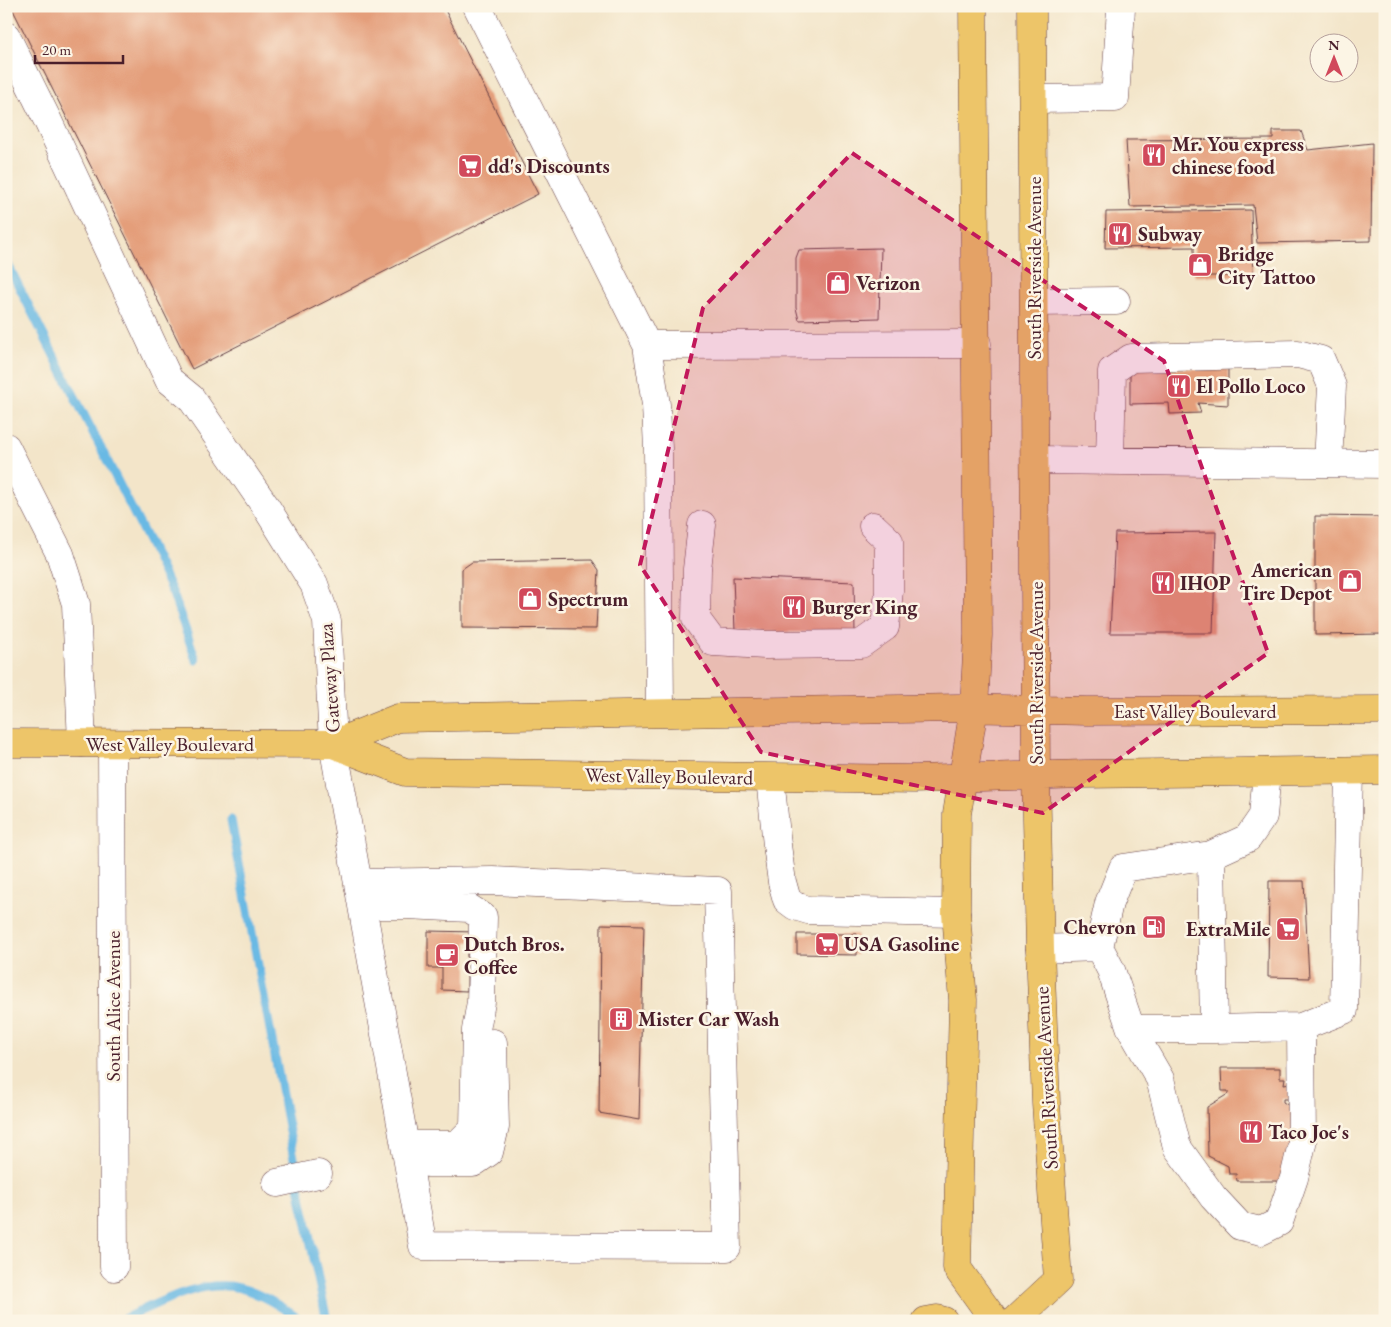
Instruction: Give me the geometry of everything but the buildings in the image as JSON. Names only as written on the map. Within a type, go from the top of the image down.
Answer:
[{"type":"main road","points":[[973,6],[978,635],[974,708],[957,814],[956,913],[964,1000],[957,1268],[995,1321]]},
{"type":"main road","name":"South Riverside Avenue","points":[[1014,1321],[1058,1280],[1046,1103],[1040,949],[1023,776],[1035,710],[1032,6]]},
{"type":"main road","name":"West Valley Boulevard","points":[[333,744],[398,718],[660,712],[1005,708]]},
{"type":"main road","name":"East Valley Boulevard","points":[[1005,708],[1087,711],[1385,710]]},
{"type":"main road","name":"West Valley Boulevard","points":[[6,744],[333,744],[405,772],[900,780],[1023,776]]},
{"type":"main road","points":[[1023,776],[1385,770]]},
{"type":"main road","points":[[926,1321],[944,1321]]},
{"type":"street","points":[[477,6],[647,345],[656,405],[658,449],[660,712]]},
{"type":"street","points":[[1033,99],[1115,98],[1120,8]]},
{"type":"street","name":"Gateway Plaza","points":[[6,36],[47,119],[169,380],[191,398],[266,507],[314,584],[327,621],[333,744],[360,894],[407,1154],[424,1246],[727,1246],[718,891],[493,881],[360,894]]},
{"type":"street","points":[[1034,302],[1116,301]]},
{"type":"street","points":[[647,345],[977,344]]},
{"type":"street","points":[[1110,461],[1112,371],[1131,358],[1298,354],[1321,360],[1332,386],[1328,463]]},
{"type":"street","points":[[6,447],[60,554],[76,604],[82,744]]},
{"type":"street","points":[[1035,460],[1385,464]]},
{"type":"street","points":[[702,525],[696,568],[696,619],[713,642],[765,645],[861,644],[885,627],[890,591],[889,541],[873,526]]},
{"type":"street","name":"South Alice Avenue","points":[[112,744],[114,1268]]},
{"type":"street","points":[[1131,1029],[1301,1027],[1344,1010],[1349,771]]},
{"type":"street","points":[[1267,772],[1263,816],[1248,838],[1211,855],[1123,868],[1109,903],[1099,947],[1111,970],[1131,1029],[1160,1079],[1178,1147],[1213,1198],[1240,1226],[1261,1232],[1278,1222],[1294,1178],[1302,1144],[1301,1027]]},
{"type":"street","points":[[770,778],[782,882],[787,900],[795,906],[808,910],[956,913]]},
{"type":"street","points":[[1211,855],[1214,1029]]},
{"type":"street","points":[[360,894],[407,905],[469,908],[482,917],[481,1002],[476,1030],[474,1128],[457,1145],[407,1154]]},
{"type":"street","points":[[1040,949],[1099,947]]},
{"type":"street","points":[[278,1183],[318,1174]]},
{"type":"highlighted area","points":[[852,153],[1164,361],[1268,653],[1043,813],[761,752],[640,565],[703,308]]},
{"type":"waterway","points":[[6,261],[149,543],[173,594],[196,660]]},
{"type":"waterway","points":[[231,820],[302,1201],[327,1321]]},
{"type":"waterway","points":[[119,1321],[178,1295],[209,1287],[225,1286],[240,1288],[257,1294],[280,1306],[302,1321]]},
{"type":"place","name":"Mr. You express chinese food","points":[[1154,155]]},
{"type":"place","name":"dd's Discounts","points":[[470,166]]},
{"type":"place","name":"Subway","points":[[1120,234]]},
{"type":"place","name":"Bridge City Tattoo","points":[[1200,265]]},
{"type":"place","name":"Verizon","points":[[838,283]]},
{"type":"place","name":"El Pollo Loco","points":[[1179,386]]},
{"type":"place","name":"American Tire Depot","points":[[1350,581]]},
{"type":"place","name":"IHOP","points":[[1163,583]]},
{"type":"place","name":"Spectrum","points":[[530,599]]},
{"type":"place","name":"Burger King","points":[[794,607]]},
{"type":"place","name":"Chevron","points":[[1154,927]]},
{"type":"place","name":"ExtraMile","points":[[1288,929]]},
{"type":"place","name":"USA Gasoline","points":[[827,944]]},
{"type":"place","name":"Dutch Bros. Coffee","points":[[447,955]]},
{"type":"place","name":"Mister Car Wash","points":[[621,1019]]},
{"type":"place","name":"Taco Joe's","points":[[1251,1132]]}]
